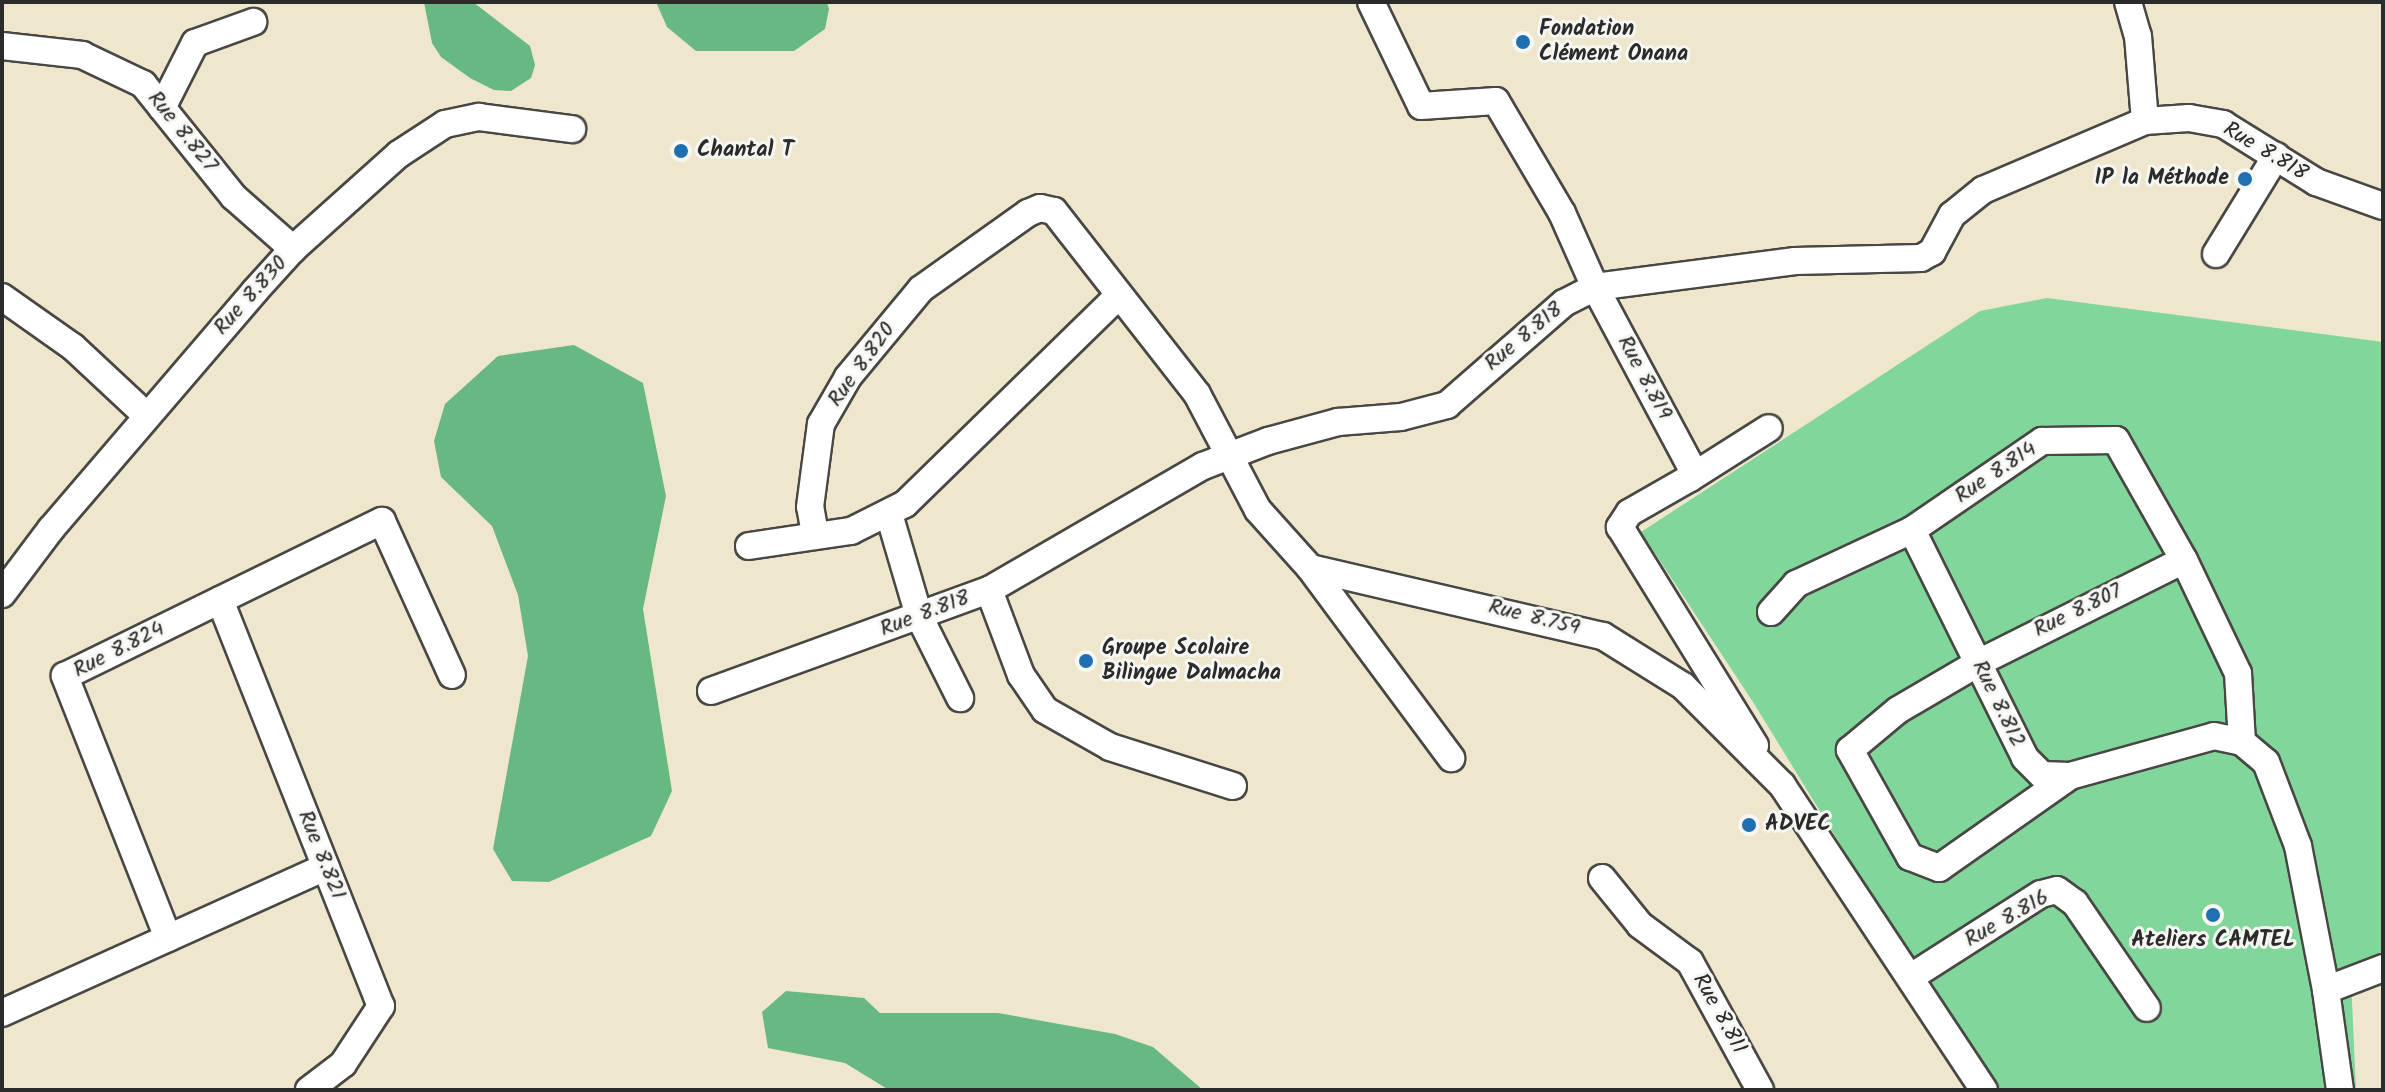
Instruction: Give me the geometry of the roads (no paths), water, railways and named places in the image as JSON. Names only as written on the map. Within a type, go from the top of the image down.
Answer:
[{"type":"street","name":"Rue 8.819","points":[[1371,2],[1421,106],[1496,101],[1562,213],[1595,287],[1687,457],[1690,478]]},
{"type":"street","points":[[2128,2],[2138,36],[2145,121]]},
{"type":"street","points":[[162,108],[195,43],[253,22]]},
{"type":"street","name":"Rue 8.827","points":[[2,46],[82,55],[143,84],[234,197],[293,249]]},
{"type":"street","name":"Rue 8.830","points":[[2,594],[146,415],[293,249],[399,154],[445,124],[479,117],[572,129]]},
{"type":"street","name":"Rue 8.818","points":[[711,691],[989,590],[1203,466],[1297,432],[1447,405],[1564,303],[1595,287],[1795,261],[1921,258],[1932,252],[1952,215],[1983,190],[2145,121],[2163,117],[2223,124],[2316,182],[2383,206]]},
{"type":"street","points":[[2216,254],[2276,156]]},
{"type":"street","name":"Rue 8.820","points":[[815,534],[810,507],[821,424],[848,377],[921,289],[1002,228],[1047,210],[1117,297]]},
{"type":"street","points":[[2,297],[73,347],[146,415]]},
{"type":"street","points":[[749,546],[851,531],[889,514],[1117,297],[1197,394],[1258,510],[1310,568],[1451,758]]},
{"type":"street","points":[[1769,428],[1629,513],[1620,527],[1782,785]]},
{"type":"street","name":"Rue 8.814","points":[[1771,612],[1796,584],[1912,530],[2042,441],[2116,440],[2184,560]]},
{"type":"street","points":[[889,514],[919,616],[960,698]]},
{"type":"street","name":"Rue 8.824","points":[[168,938],[65,676],[382,521],[452,675]]},
{"type":"street","name":"Rue 8.812","points":[[1912,530],[2025,758],[2042,775],[2070,776]]},
{"type":"street","points":[[2184,560],[2238,673],[2242,742]]},
{"type":"street","name":"Rue 8.807","points":[[2070,776],[1939,868],[1910,857],[1850,750],[1898,710],[1978,663],[2184,560]]},
{"type":"street","name":"Rue 8.759","points":[[1310,568],[1603,636],[1683,686],[1782,785],[1984,1090]]},
{"type":"street","points":[[989,590],[1021,675],[1045,710],[1110,747],[1233,786]]},
{"type":"street","name":"Rue 8.821","points":[[220,600],[381,1006],[343,1064],[309,1090]]},
{"type":"street","points":[[2070,776],[2214,736],[2242,742],[2266,762],[2298,846],[2326,990],[2340,1090]]},
{"type":"street","points":[[2,1013],[326,867]]},
{"type":"street","name":"Rue 8.811","points":[[1602,878],[1640,925],[1690,962],[1760,1090]]},
{"type":"street","name":"Rue 8.816","points":[[1911,977],[2041,894],[2057,890],[2075,903],[2147,1008]]},
{"type":"street","points":[[2326,990],[2383,968]]},
{"type":"place","name":"Fondation Clément Onana","points":[[1523,42]]},
{"type":"place","name":"Chantal T","points":[[681,151]]},
{"type":"place","name":"IP la Méthode","points":[[2245,179]]},
{"type":"place","name":"Groupe Scolaire Bilingue Dalmacha","points":[[1086,661]]},
{"type":"place","name":"ADVEC","points":[[1749,825]]},
{"type":"place","name":"Ateliers CAMTEL","points":[[2213,915]]}]
